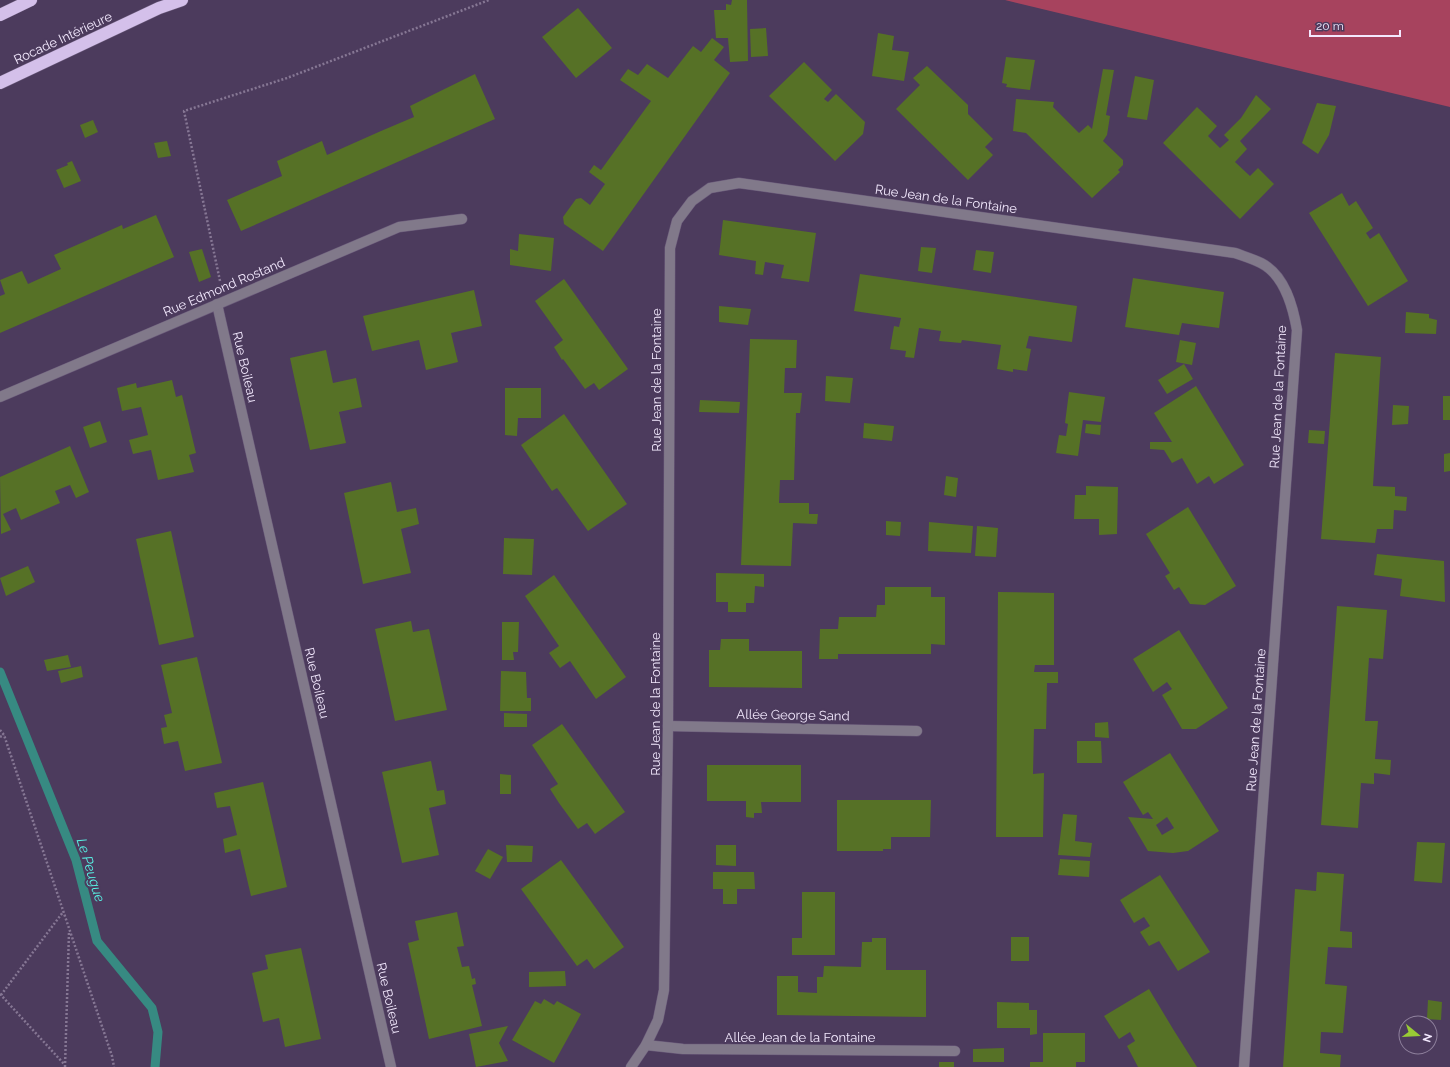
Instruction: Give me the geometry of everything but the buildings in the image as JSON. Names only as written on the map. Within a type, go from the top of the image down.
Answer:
[{"type":"highway","points":[[0,15],[31,0]]},
{"type":"highway","name":"Rocade Intérieure","points":[[0,83],[159,8],[182,0]]},
{"type":"street","name":"Rue Jean de la Fontaine","points":[[631,1067],[646,1045],[658,1020],[664,990],[668,726],[670,248],[678,221],[692,201],[710,188],[739,183],[1235,253],[1262,263],[1278,278],[1292,306],[1297,330],[1244,1067]]},
{"type":"street","name":"Rue Edmond Rostand","points":[[0,397],[399,227],[462,219]]},
{"type":"street","name":"Rue Boileau","points":[[217,304],[391,1067]]},
{"type":"street","name":"Allée George Sand","points":[[668,726],[917,730]]},
{"type":"street","name":"Allée Jean de la Fontaine","points":[[646,1045],[683,1049],[955,1051]]},
{"type":"path","points":[[217,304],[220,280],[184,111],[287,78],[489,0]]},
{"type":"path","points":[[0,730],[4,735],[64,912],[114,1067]]},
{"type":"path","points":[[0,737],[4,735]]},
{"type":"path","points":[[64,912],[1,994],[65,1066]]},
{"type":"path","points":[[65,1066],[69,929]]},
{"type":"shaded area","points":[[1005,0],[1450,0],[1450,107]]},
{"type":"waterway","name":"Le Peugue","points":[[0,672],[76,860],[97,941],[152,1008],[158,1032],[155,1067]]}]
